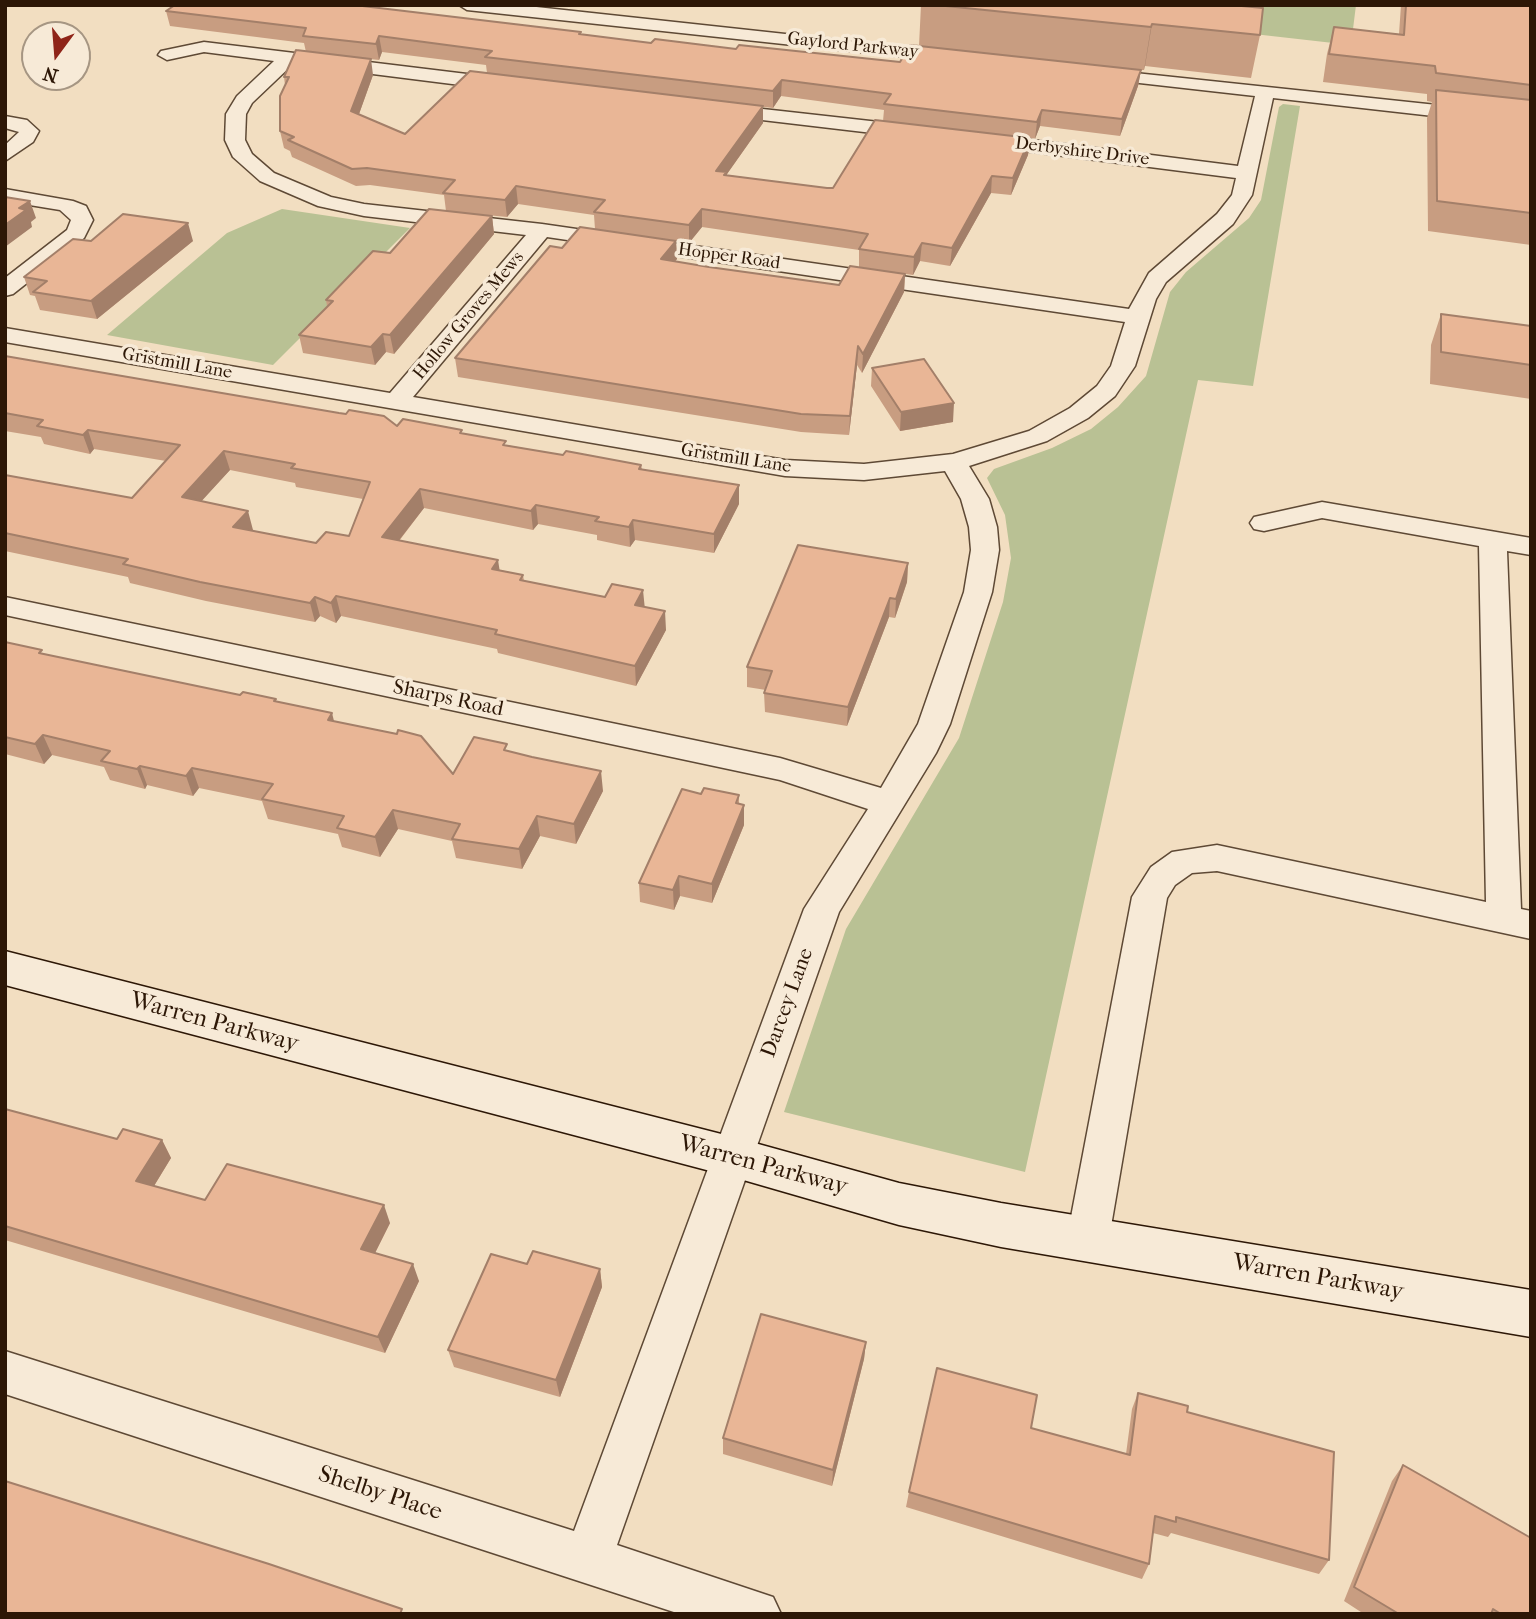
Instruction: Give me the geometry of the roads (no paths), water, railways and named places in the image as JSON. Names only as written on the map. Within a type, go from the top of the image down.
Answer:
[{"type":"main road","name":"Warren Parkway","points":[[5,968],[733,1157],[899,1204],[1001,1225],[1531,1314]]},
{"type":"street","name":"Gaylord Parkway","points":[[467,5],[968,59]]},
{"type":"street","points":[[167,55],[204,47],[530,88]]},
{"type":"street","name":"Hopper Road","points":[[288,58],[244,100],[234,125],[235,140],[243,157],[267,177],[303,195],[354,208],[542,230],[1139,317]]},
{"type":"street","points":[[1076,70],[1531,121]]},
{"type":"street","name":"Gristmill Lane","points":[[5,335],[785,468],[864,472],[953,462],[994,452],[1038,436],[1089,406],[1106,391],[1124,366],[1148,292],[1157,278],[1235,207],[1247,173],[1265,91]]},
{"type":"street","points":[[694,108],[940,135]]},
{"type":"street","points":[[5,122],[20,124],[29,131],[26,138],[5,155]]},
{"type":"street","name":"Derbyshire Drive","points":[[967,138],[1247,173]]},
{"type":"street","points":[[5,195],[66,205],[78,211],[82,219],[76,233],[5,289]]},
{"type":"street","name":"Hollow Groves Mews","points":[[396,402],[542,230]]},
{"type":"street","name":"Darcey Lane","points":[[587,1561],[733,1157],[778,1024],[822,909],[920,752],[934,724],[983,574],[985,550],[981,516],[970,489],[953,462]]},
{"type":"street","points":[[1264,523],[1322,510],[1531,547]]},
{"type":"street","points":[[1088,1238],[1150,897],[1163,876],[1184,861],[1217,858],[1518,922],[1493,541]]},
{"type":"street","name":"Sharps Road","points":[[5,606],[780,769],[845,787],[887,803]]},
{"type":"street","name":"Shelby Place","points":[[5,1372],[755,1614]]}]
